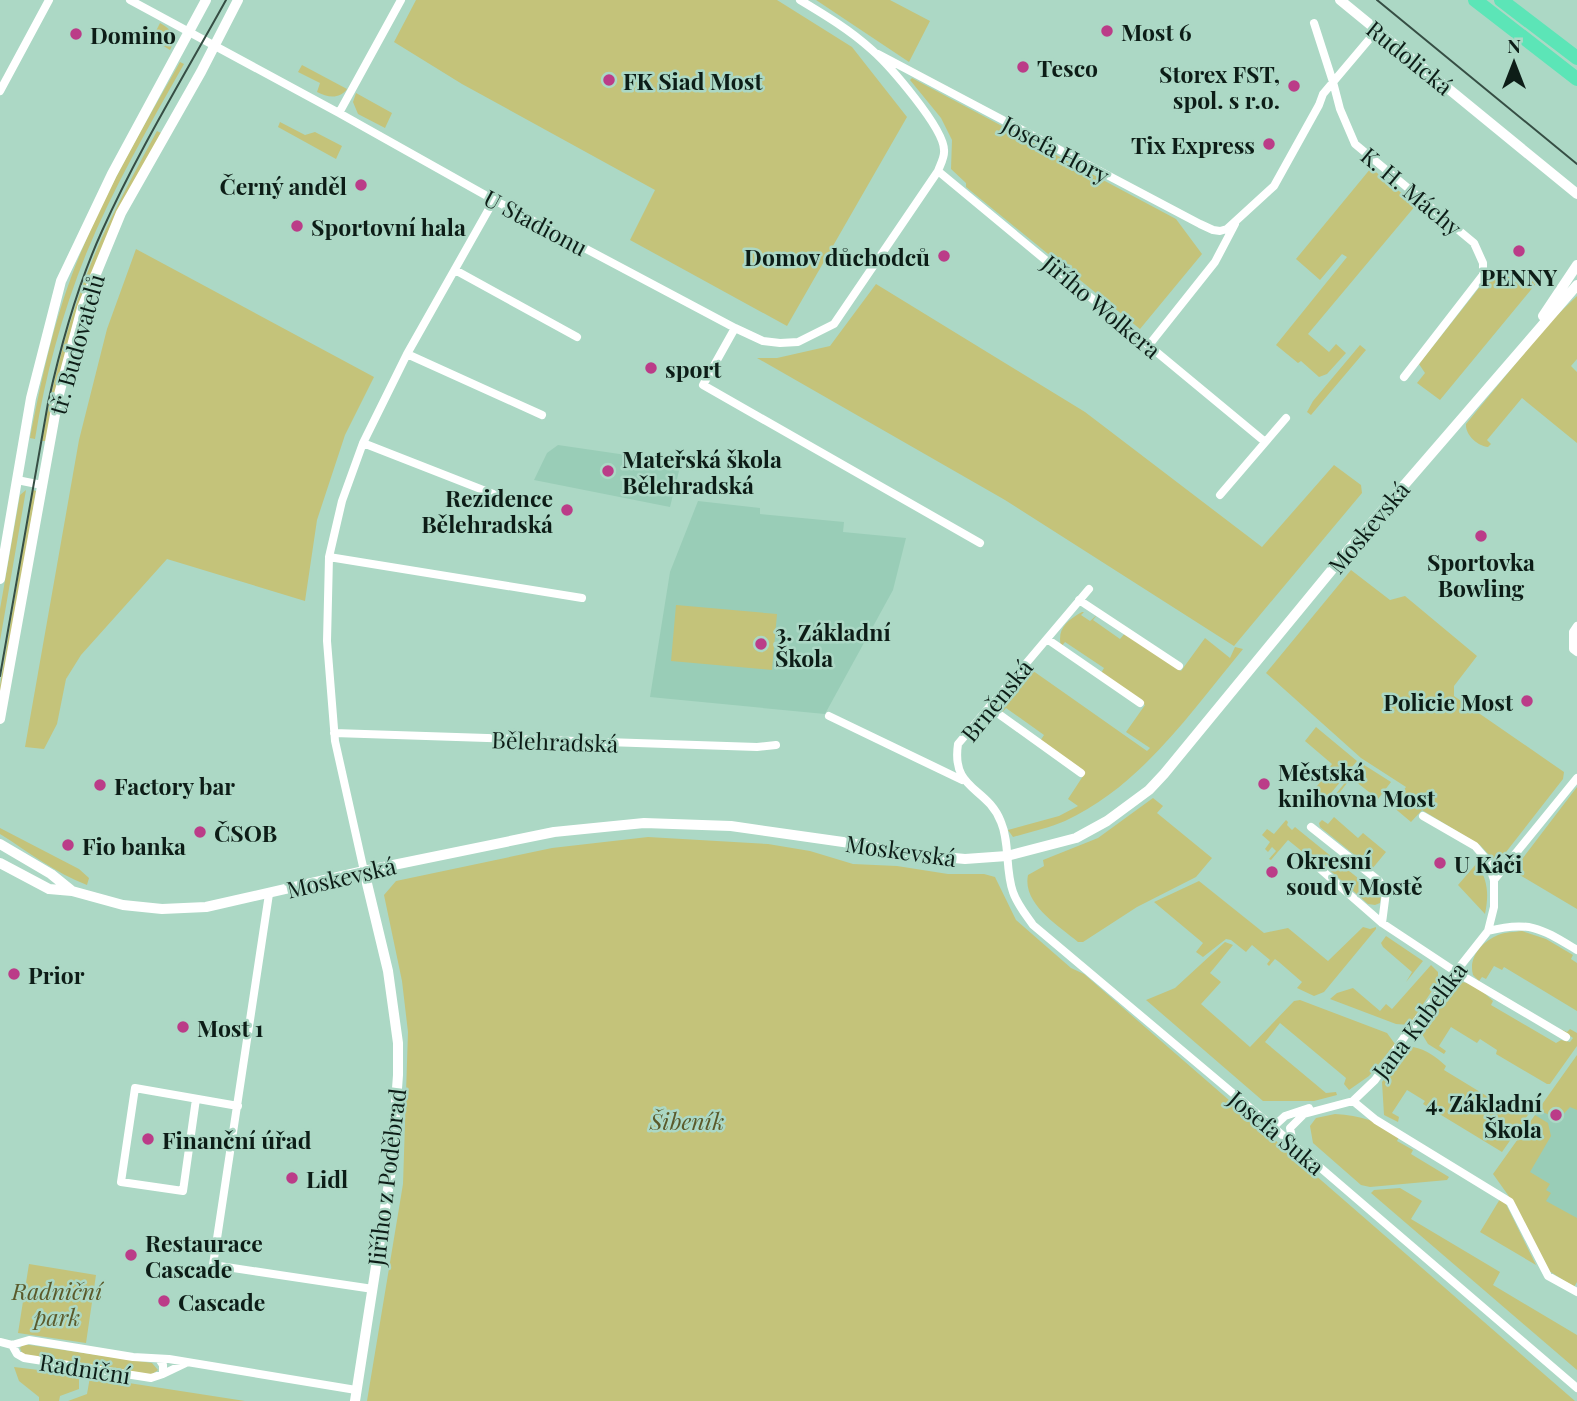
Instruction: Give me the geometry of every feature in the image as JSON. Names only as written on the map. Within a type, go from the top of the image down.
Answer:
[{"type":"highway","points":[[1475,0],[1577,79]]},
{"type":"highway","points":[[1502,0],[1577,58]]},
{"type":"street","points":[[0,91],[49,0]]},
{"type":"street","name":"U Stadionu","points":[[130,0],[494,200],[763,341],[780,344],[798,342],[834,324],[938,171]]},
{"type":"street","name":"tř. Budovatelů","points":[[0,579],[32,398],[61,281],[112,174],[206,0]]},
{"type":"street","name":"tř. Budovatelů","points":[[0,719],[65,368],[93,278],[141,174],[238,0]]},
{"type":"street","points":[[338,113],[401,0]]},
{"type":"street","points":[[800,0],[842,26],[874,51],[931,118],[945,152],[938,171]]},
{"type":"street","name":"Rudolická","points":[[1340,0],[1577,194]]},
{"type":"street","name":"K. H. Máchy","points":[[1314,23],[1340,109],[1355,144],[1474,243],[1483,263],[1483,275],[1404,377]]},
{"type":"street","name":"Josefa Hory","points":[[874,51],[1127,187],[1220,231],[1227,229],[1274,186],[1323,94],[1377,30]]},
{"type":"street","name":"Jiřího Wolkera","points":[[938,171],[1264,441]]},
{"type":"street","points":[[364,871],[334,733],[327,641],[329,557],[342,500],[363,443],[407,354],[494,200]]},
{"type":"street","name":"Josefa Hory","points":[[1149,345],[1215,262],[1238,219]]},
{"type":"street","name":"Moskevská","points":[[1519,350],[1577,265]]},
{"type":"street","points":[[455,270],[577,337]]},
{"type":"street","name":"Moskevská","points":[[0,863],[48,889],[72,891],[103,901],[162,909],[206,907],[554,832],[644,823],[731,826],[925,856],[965,859],[1007,856],[1076,838],[1107,821],[1149,790],[1349,549],[1577,285]]},
{"type":"street","points":[[735,328],[703,385],[980,543]]},
{"type":"street","points":[[407,354],[542,415]]},
{"type":"street","points":[[1220,495],[1286,418]]},
{"type":"street","points":[[363,443],[514,502]]},
{"type":"street","points":[[17,480],[42,485]]},
{"type":"street","points":[[329,557],[582,598]]},
{"type":"street","name":"Brněnská","points":[[962,780],[957,757],[958,744],[1089,589]]},
{"type":"street","points":[[1079,600],[1179,666]]},
{"type":"street","points":[[1577,626],[1573,632],[1573,649],[1577,652]]},
{"type":"street","points":[[1046,639],[1140,703]]},
{"type":"street","points":[[989,707],[1081,774]]},
{"type":"street","points":[[829,716],[962,780],[988,801],[996,812],[1002,823],[1007,856]]},
{"type":"street","name":"Bělehradská","points":[[334,733],[776,746]]},
{"type":"street","points":[[1494,880],[1577,778]]},
{"type":"street","points":[[1423,816],[1475,846],[1487,860],[1494,880]]},
{"type":"street","points":[[1311,827],[1379,881],[1386,892],[1382,923]]},
{"type":"street","name":"Moskevská","points":[[0,845],[51,874],[72,891]]},
{"type":"street","name":"Josefa Suka","points":[[1007,856],[1012,890],[1033,925],[1577,1388]]},
{"type":"street","points":[[1318,867],[1382,923],[1456,972],[1566,1037]]},
{"type":"street","name":"Jiřího z Poděbrad","points":[[356,1396],[395,1139],[398,1044],[388,971],[364,871]]},
{"type":"street","name":"Jana Kubelíka","points":[[1295,1146],[1290,1132],[1291,1125],[1304,1114],[1349,1102],[1381,1073],[1405,1037],[1488,931],[1494,907],[1494,880]]},
{"type":"street","points":[[270,894],[213,1265],[373,1289]]},
{"type":"street","points":[[1488,931],[1520,925],[1541,928],[1577,950]]},
{"type":"street","points":[[196,1099],[183,1191],[121,1182],[135,1088],[238,1106]]},
{"type":"street","points":[[1273,1127],[1285,1116],[1296,1111],[1349,1102],[1510,1202],[1548,1276],[1577,1292]]},
{"type":"street","name":"Radniční","points":[[0,1342],[12,1345],[29,1340],[186,1363],[356,1396]]},
{"type":"street","name":"Radniční","points":[[12,1345],[17,1354],[24,1358],[151,1378],[186,1363]]},
{"type":"street","name":"Radniční","points":[[159,1359],[164,1369],[163,1374]]},
{"type":"shaded area","name":"Mateřská škola Bělehradská","points":[[558,445],[681,463],[670,507],[534,480],[547,453]]},
{"type":"shaded area","name":"3. Základní Škola","points":[[698,501],[760,508],[760,514],[844,522],[843,532],[906,538],[893,590],[825,714],[650,697],[670,572]]},
{"type":"shaded area","name":"4. Základní Škola","points":[[1577,1056],[1577,1280],[1494,1174]]},
{"type":"green space","points":[[416,0],[777,0],[852,47],[907,117],[787,326],[630,240],[655,190],[462,84],[394,42]]},
{"type":"green space","points":[[816,0],[890,0],[930,21],[909,62]]},
{"type":"green space","points":[[160,23],[172,34],[170,50],[152,39]]},
{"type":"green space","points":[[180,62],[184,64],[120,181],[86,254],[55,345],[35,439],[30,438],[57,320],[72,274],[115,179]]},
{"type":"green space","points":[[302,65],[347,89],[340,95],[333,96],[317,92],[320,83],[298,72]]},
{"type":"green space","points":[[912,78],[1176,219],[1202,254],[1140,329],[966,187],[966,183],[951,169],[952,140],[941,118],[910,80]]},
{"type":"green space","points":[[356,93],[392,113],[385,128],[358,114],[353,102]]},
{"type":"green space","points":[[280,122],[305,135],[315,132],[342,146],[336,159],[278,127]]},
{"type":"green space","points":[[157,131],[161,133],[103,248],[47,441],[42,441],[59,360],[84,282],[111,218]]},
{"type":"green space","points":[[1371,168],[1416,205],[1308,334],[1329,352],[1336,344],[1346,353],[1327,374],[1319,377],[1276,345],[1347,257],[1342,254],[1320,280],[1296,259]]},
{"type":"green space","points":[[136,249],[374,377],[345,435],[317,520],[305,601],[167,559],[81,655],[66,679],[57,724],[44,749],[25,747],[79,440],[107,329]]},
{"type":"green space","points":[[1490,274],[1505,274],[1524,288],[1533,277],[1539,280],[1440,400],[1417,383],[1425,373],[1419,364]]},
{"type":"green space","points":[[876,284],[1085,412],[1262,547],[1334,465],[1361,485],[1362,493],[1234,646],[1005,500],[757,358],[777,358],[830,346]]},
{"type":"green space","points":[[1577,296],[1577,359],[1571,366],[1577,372],[1577,443],[1522,398],[1487,440],[1491,444],[1488,447],[1476,442],[1470,436],[1466,424],[1549,323]]},
{"type":"green space","points":[[1360,345],[1366,350],[1311,415],[1307,412],[1313,401]]},
{"type":"green space","points":[[26,490],[0,641],[0,609],[20,495]]},
{"type":"green space","points":[[33,490],[36,491],[0,709],[0,685]]},
{"type":"green space","points":[[1351,570],[1390,600],[1405,596],[1477,656],[1454,686],[1454,696],[1564,772],[1563,779],[1499,861],[1480,845],[1422,810],[1411,822],[1392,806],[1406,787],[1361,758],[1266,673]]},
{"type":"green space","points":[[676,605],[777,614],[772,670],[671,661]]},
{"type":"green space","points":[[1082,612],[1081,615],[1090,621],[1097,615],[1093,620],[1120,639],[1126,632],[1181,671],[1205,638],[1230,658],[1235,647],[1243,649],[1163,746],[1118,788],[1065,821],[1013,837],[1008,830],[1059,816],[1078,806],[1068,799],[1085,773],[1040,741],[1044,735],[1006,708],[1001,714],[998,706],[1002,698],[1029,668],[1147,751],[1150,748],[1126,732],[1145,705],[1100,675],[1104,668],[1065,642],[1061,647],[1060,635],[1064,626]]},
{"type":"green space","points":[[1316,727],[1357,761],[1343,778],[1330,767],[1332,764],[1305,741]]},
{"type":"green space","points":[[1361,763],[1391,782],[1378,799],[1351,778],[1340,792],[1343,795],[1339,801],[1335,795]]},
{"type":"green space","points":[[1329,771],[1341,781],[1321,805],[1309,796]]},
{"type":"green space","points":[[1577,787],[1577,909],[1513,871]]},
{"type":"green space","points":[[1153,798],[1163,806],[1157,813],[1212,858],[1196,877],[1137,907],[1083,942],[1078,942],[1036,905],[1028,886],[1028,875],[1044,866],[1043,860],[1098,838]]},
{"type":"green space","points":[[1334,817],[1358,838],[1363,833],[1386,852],[1372,869],[1320,827],[1322,820],[1328,824]]},
{"type":"green space","points":[[1286,820],[1292,830],[1295,827],[1369,887],[1376,885],[1381,895],[1380,903],[1368,904],[1307,850],[1304,853],[1288,840],[1271,860],[1269,859],[1276,851],[1272,847],[1268,852],[1265,849],[1270,842],[1262,835],[1267,829],[1274,834]]},
{"type":"green space","points":[[0,828],[79,869],[89,878],[87,885],[32,855],[0,834]]},
{"type":"green space","name":"Šibeník","points":[[648,837],[768,844],[810,851],[853,864],[995,877],[1016,920],[1071,968],[1084,974],[1575,1401],[367,1401],[403,1184],[408,1032],[402,981],[384,895],[396,881],[552,848]]},
{"type":"green space","points":[[1477,863],[1487,888],[1485,914],[1458,885]]},
{"type":"green space","points":[[1199,881],[1264,933],[1288,928],[1328,961],[1363,927],[1376,929],[1324,992],[1314,996],[1297,988],[1302,982],[1275,959],[1269,966],[1267,964],[1270,960],[1252,945],[1246,952],[1226,939],[1203,957],[1196,952],[1203,943],[1154,902]]},
{"type":"green space","points":[[1522,931],[1546,939],[1573,955],[1571,959],[1577,963],[1577,1011],[1504,967],[1502,970],[1494,966],[1486,979],[1482,977],[1479,981],[1473,975],[1474,956],[1482,946],[1498,935]]},
{"type":"green space","points":[[1386,936],[1423,961],[1406,982],[1412,972],[1383,947],[1381,943]]},
{"type":"green space","points":[[1225,942],[1233,945],[1210,973],[1221,982],[1201,1004],[1250,1047],[1294,1001],[1300,1000],[1387,1033],[1395,1044],[1369,1076],[1349,1090],[1344,1084],[1346,1078],[1280,1023],[1265,1042],[1326,1093],[1336,1092],[1337,1095],[1314,1101],[1263,1101],[1146,1000],[1175,988]]},
{"type":"green space","points":[[1431,965],[1438,972],[1438,982],[1409,1025],[1396,1024],[1330,999],[1337,993],[1353,988],[1380,1011],[1386,1004],[1392,1009]]},
{"type":"green space","points":[[1460,982],[1478,988],[1493,1001],[1491,1005],[1556,1043],[1561,1040],[1570,1042],[1573,1038],[1561,1029],[1567,1032],[1570,1029],[1577,1033],[1577,1046],[1550,1084],[1496,1054],[1497,1050],[1480,1039],[1477,1043],[1451,1027],[1439,1046],[1446,1051],[1444,1054],[1428,1044],[1422,1034],[1427,1019],[1442,998]]},
{"type":"green space","points":[[1413,1047],[1431,1054],[1446,1066],[1444,1070],[1508,1109],[1513,1105],[1530,1112],[1502,1152],[1423,1104],[1425,1101],[1407,1090],[1392,1113],[1399,1117],[1398,1122],[1384,1115],[1382,1082],[1404,1052]]},
{"type":"green space","points":[[1577,1055],[1577,1110],[1570,1107],[1559,1119],[1538,1110]]},
{"type":"green space","points":[[1335,1114],[1361,1118],[1392,1130],[1400,1135],[1397,1141],[1413,1150],[1411,1154],[1449,1177],[1447,1180],[1370,1187],[1361,1185],[1313,1143],[1310,1126],[1316,1118]]},
{"type":"green space","points":[[1535,1115],[1548,1123],[1551,1136],[1530,1172],[1550,1184],[1546,1190],[1551,1193],[1546,1201],[1577,1218],[1577,1282],[1574,1287],[1543,1267],[1508,1195],[1493,1174]]},
{"type":"green space","points":[[1400,1188],[1422,1201],[1411,1219],[1500,1272],[1493,1285],[1577,1335],[1577,1370],[1371,1193],[1374,1190]]},
{"type":"green space","points":[[1503,1198],[1536,1265],[1480,1232]]},
{"type":"green space","name":"Radniční park","points":[[29,1264],[96,1275],[86,1343],[18,1333]]},
{"type":"green space","points":[[23,1344],[152,1363],[158,1370],[151,1375],[26,1355],[20,1348]]},
{"type":"green space","points":[[14,1367],[79,1375],[79,1389],[60,1396],[59,1401],[39,1401],[39,1397],[19,1381]]},
{"type":"green space","points":[[90,1377],[245,1401],[68,1401],[87,1394]]},
{"type":"tram line","points":[[0,676],[48,403],[77,294],[102,231],[131,172],[226,0]]},
{"type":"tram line","points":[[1377,0],[1577,164]]},
{"type":"place","name":"Most 6","points":[[1107,31]]},
{"type":"place","name":"Domino","points":[[76,34]]},
{"type":"place","name":"Tesco","points":[[1023,67]]},
{"type":"place","name":"FK Siad Most","points":[[609,80]]},
{"type":"place","name":"Storex FST, spol. s r.o.","points":[[1294,86]]},
{"type":"place","name":"Tix Express","points":[[1269,144]]},
{"type":"place","name":"Černý anděl","points":[[361,185]]},
{"type":"place","name":"Sportovní hala","points":[[297,226]]},
{"type":"place","name":"PENNY","points":[[1519,251]]},
{"type":"place","name":"Domov důchodců","points":[[944,256]]},
{"type":"place","name":"sport","points":[[651,368]]},
{"type":"place","name":"Mateřská škola Bělehradská","points":[[608,471]]},
{"type":"place","name":"Rezidence Bělehradská","points":[[567,510]]},
{"type":"place","name":"Sportovka Bowling","points":[[1481,536]]},
{"type":"place","name":"3. Základní Škola","points":[[761,644]]},
{"type":"place","name":"Policie Most","points":[[1527,701]]},
{"type":"place","name":"Městská knihovna Most","points":[[1264,784]]},
{"type":"place","name":"Factory bar","points":[[100,785]]},
{"type":"place","name":"ČSOB","points":[[200,832]]},
{"type":"place","name":"Fio banka","points":[[68,845]]},
{"type":"place","name":"U Káči","points":[[1440,863]]},
{"type":"place","name":"Okresní soud v Mostě","points":[[1272,872]]},
{"type":"place","name":"Prior","points":[[14,974]]},
{"type":"place","name":"Most 1","points":[[183,1027]]},
{"type":"place","name":"4. Základní Škola","points":[[1556,1115]]},
{"type":"place","name":"Finanční úřad","points":[[148,1139]]},
{"type":"place","name":"Lidl","points":[[292,1178]]},
{"type":"place","name":"Restaurace Cascade","points":[[131,1255]]},
{"type":"place","name":"Cascade","points":[[164,1301]]}]
